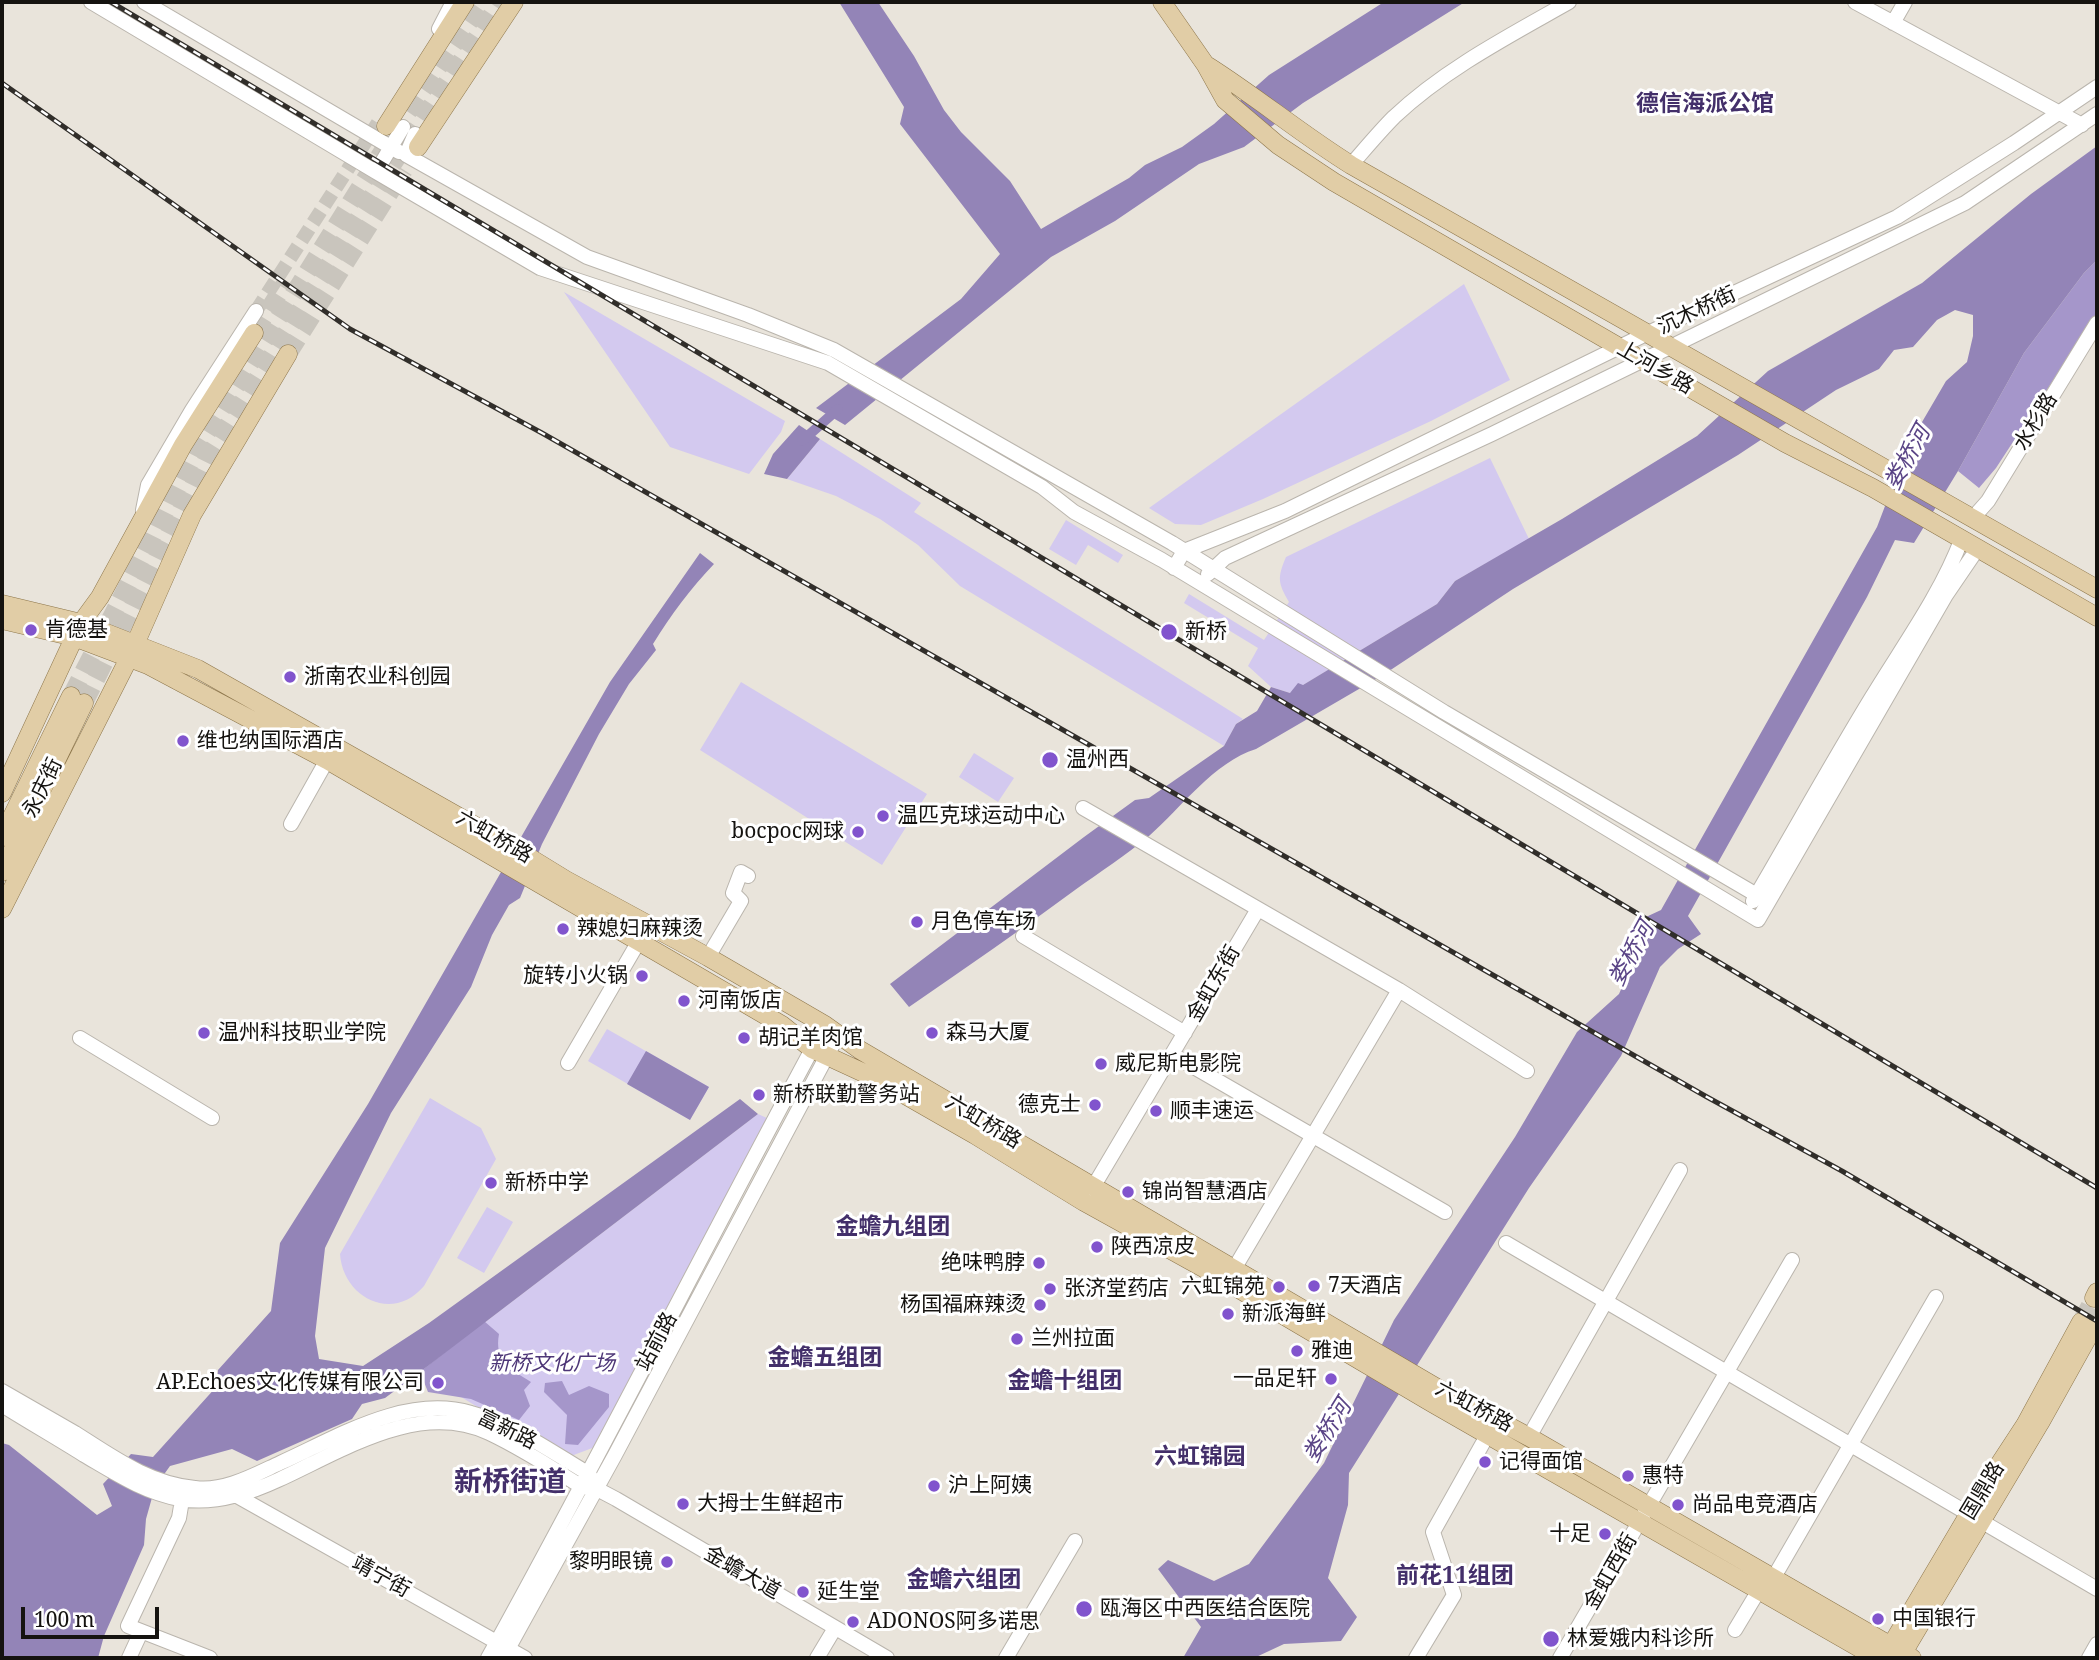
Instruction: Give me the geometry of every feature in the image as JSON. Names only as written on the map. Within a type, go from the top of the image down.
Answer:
[{"type":"main road","points":[[401,135],[465,2]]},
{"type":"main road","points":[[401,135],[514,2]]},
{"type":"main road","points":[[1162,2],[1205,64]]},
{"type":"main road","name":"上河乡路","points":[[1205,64],[1351,165],[2097,589]]},
{"type":"main road","name":"上河乡路","points":[[1205,64],[1225,100],[1278,145],[1334,182],[1785,443],[1873,488],[2097,617]]},
{"type":"main road","points":[[2,793],[78,630],[100,597],[183,445],[254,333]]},
{"type":"main road","points":[[3,908],[132,650],[192,515],[288,354]]},
{"type":"main road","name":"六虹桥路","points":[[2,604],[132,650],[198,669],[509,845],[535,872],[639,941],[782,1025],[819,1052],[877,1079],[975,1135],[1234,1269],[1348,1344]]},
{"type":"main road","name":"六虹桥路","points":[[2,620],[78,630]]},
{"type":"main road","name":"六虹桥路","points":[[132,650],[148,665],[327,760],[502,862],[535,872],[708,957],[832,1030],[1089,1195],[1435,1396],[1488,1434],[1774,1577],[1898,1655]]},
{"type":"main road","name":"永庆街","points":[[2,838],[78,699],[2,872]]},
{"type":"main road","name":"国鼎路","points":[[1898,1655],[2025,1424],[2087,1325]]},
{"type":"main road","name":"六虹桥路","points":[[1435,1396],[1529,1437],[1759,1590],[1877,1658]]},
{"type":"street","points":[[90,2],[540,268],[828,363],[1042,487],[1074,512],[1201,584],[1758,920],[1762,898],[1827,770],[1934,595],[1962,538]]},
{"type":"street","points":[[144,2],[390,149]]},
{"type":"street","points":[[376,172],[401,135],[441,25],[453,2]]},
{"type":"street","points":[[1351,165],[1395,117],[1440,79],[1499,41],[1569,2]]},
{"type":"street","points":[[1855,2],[2081,125]]},
{"type":"street","points":[[1893,23],[1905,2]]},
{"type":"street","name":"沉木桥街","points":[[1184,551],[1285,511],[1647,334],[1896,217],[2097,86]]},
{"type":"street","name":"沉木桥街","points":[[1201,584],[1212,568],[1225,558],[1492,434],[1965,203],[2097,114]]},
{"type":"street","points":[[390,149],[401,135]]},
{"type":"street","points":[[401,135],[587,257],[748,315],[834,350],[1184,551],[1444,712],[1762,898]]},
{"type":"street","points":[[141,521],[148,485],[192,410],[256,312]]},
{"type":"street","name":"水杉路","points":[[1972,519],[1988,501],[2097,323]]},
{"type":"street","points":[[1762,898],[1945,595],[1978,548]]},
{"type":"street","points":[[1174,568],[1184,551]]},
{"type":"street","points":[[291,824],[327,760]]},
{"type":"street","points":[[1083,808],[1399,990],[1527,1071]]},
{"type":"street","points":[[708,957],[741,901],[733,893],[741,872],[748,876]]},
{"type":"street","name":"金虹东街","points":[[1089,1195],[1258,909]]},
{"type":"street","points":[[1023,936],[1185,1033]]},
{"type":"street","points":[[568,1063],[639,941]]},
{"type":"street","points":[[1234,1269],[1399,990]]},
{"type":"street","name":"站前路","points":[[503,1650],[585,1480],[654,1346],[832,1030]]},
{"type":"street","points":[[80,1038],[212,1118]]},
{"type":"street","name":"站前路","points":[[488,1658],[503,1650],[597,1489],[819,1052]]},
{"type":"street","points":[[1173,1055],[1445,1212]]},
{"type":"street","points":[[1529,1437],[1680,1170]]},
{"type":"street","points":[[1506,1243],[2097,1589]]},
{"type":"street","name":"金虹西街","points":[[1563,1657],[1792,1261]]},
{"type":"street","points":[[1774,1577],[1936,1297]]},
{"type":"street","name":"富新路","points":[[2,1391],[133,1476]]},
{"type":"street","name":"富新路","points":[[2,1405],[182,1500],[237,1496],[268,1485],[380,1433],[414,1423],[451,1423],[488,1432],[585,1480]]},
{"type":"street","name":"富新路","points":[[160,1488],[198,1489],[234,1483],[367,1424],[396,1414],[438,1409],[469,1412],[495,1421],[597,1489]]},
{"type":"street","points":[[1417,1658],[1454,1595],[1433,1532],[1488,1434]]},
{"type":"street","name":"金蟾大道","points":[[597,1489],[887,1658]]},
{"type":"street","name":"靖宁街","points":[[237,1496],[503,1650],[525,1658]]},
{"type":"street","points":[[182,1500],[179,1518],[128,1626],[210,1658]]},
{"type":"street","points":[[1006,1658],[1075,1541]]},
{"type":"street","points":[[1735,1630],[1759,1590]]},
{"type":"street","points":[[817,1658],[835,1628]]},
{"type":"street","points":[[129,1658],[141,1632]]},
{"type":"street","points":[[2089,1658],[2097,1644]]},
{"type":"green space","points":[[1464,284],[1510,380],[1431,421],[1201,525],[1175,524],[1149,508]]},
{"type":"green space","points":[[564,292],[785,421],[781,432],[749,474],[670,447]]},
{"type":"green space","points":[[820,439],[921,503],[914,512],[1243,719],[1236,724],[1224,746],[960,586],[918,545],[880,519],[836,496],[787,479]]},
{"type":"green space","points":[[1490,458],[1529,539],[1455,581],[1437,604],[1290,693],[1271,687],[1248,666],[1258,648],[1184,603],[1189,594],[1264,640],[1289,602],[1280,580],[1286,557]]},
{"type":"green space","points":[[1066,520],[1123,555],[1118,563],[1088,545],[1076,565],[1049,549]]},
{"type":"green space","points":[[741,682],[927,794],[882,865],[700,750]]},
{"type":"green space","points":[[974,753],[1014,778],[998,802],[959,777]]},
{"type":"green space","points":[[607,1029],[709,1087],[690,1120],[588,1061]]},
{"type":"green space","points":[[430,1098],[481,1128],[496,1159],[424,1286],[412,1297],[398,1303],[385,1304],[360,1293],[350,1283],[343,1270],[340,1254]]},
{"type":"green space","name":"新桥文化广场","points":[[758,1114],[769,1119],[595,1447],[563,1459],[420,1372]]},
{"type":"green space","points":[[487,1207],[513,1222],[484,1273],[457,1258]]},
{"type":"shaded area","points":[[2097,260],[2097,313],[1996,468],[1979,488],[1958,471],[2024,353],[2084,273]]},
{"type":"shaded area","points":[[484,1321],[499,1334],[501,1358],[516,1373],[531,1382],[524,1390],[530,1406],[519,1420],[471,1399],[428,1392],[420,1372]]},
{"type":"shaded area","points":[[562,1381],[569,1395],[589,1386],[609,1394],[609,1407],[578,1445],[565,1444],[567,1415],[544,1392],[545,1383]]},
{"type":"water","points":[[839,2],[878,2],[914,56],[944,110],[961,132],[1010,181],[1041,229],[1129,178],[1145,165],[1182,147],[1214,124],[1269,75],[1384,2],[1465,2],[1303,103],[1244,147],[1199,164],[1115,221],[1051,257],[845,425],[816,408],[961,299],[1000,254],[900,124],[904,107]]},
{"type":"water","name":"娄桥河","points":[[2097,146],[2097,260],[2084,273],[2024,353],[1914,543],[1895,540],[1867,597],[1688,916],[1701,934],[1678,949],[1660,967],[1621,1056],[1529,1188],[1349,1473],[1348,1505],[1328,1578],[1357,1617],[1341,1641],[1284,1644],[1254,1658],[1183,1658],[1201,1627],[1158,1569],[1168,1560],[1214,1581],[1249,1564],[1324,1463],[1394,1320],[1515,1137],[1577,1032],[1619,994],[1632,964],[1638,930],[1633,923],[1661,910],[1877,527],[1908,446],[1946,381],[1967,362],[1973,336],[1973,315],[1955,310],[1937,320],[1913,347],[1894,350],[1879,369],[1836,390],[1738,455],[1513,589],[1383,675],[1226,764],[1140,843],[909,1007],[890,984],[1135,800],[1149,798],[1224,746],[1236,724],[1257,711],[1271,687],[1290,693],[1298,683],[1303,685],[1437,604],[1455,581],[1697,436],[1768,371],[1922,283],[2031,194]]},
{"type":"water","points":[[799,425],[820,439],[787,479],[764,474],[773,454]]},
{"type":"water","points":[[700,553],[714,564],[667,623],[653,644],[656,650],[629,684],[599,734],[542,844],[520,898],[509,905],[492,935],[471,987],[391,1113],[325,1248],[315,1336],[319,1359],[363,1366],[429,1323],[740,1099],[758,1114],[385,1398],[362,1404],[352,1419],[257,1461],[232,1449],[170,1466],[155,1487],[146,1519],[144,1545],[104,1636],[98,1658],[2,1658],[2,1443],[9,1445],[97,1515],[112,1506],[103,1484],[131,1454],[153,1457],[217,1386],[218,1370],[271,1311],[280,1243],[368,1104],[610,682]]},
{"type":"water","points":[[646,1051],[709,1087],[690,1120],[627,1084]]},
{"type":"waterway","points":[[802,441],[838,409]]},
{"type":"tunnel","points":[[71,696],[200,444],[395,131],[483,2]]},
{"type":"tunnel","points":[[84,703],[207,458],[385,176],[500,2]]},
{"type":"tunnel","points":[[256,311],[379,121]]},
{"type":"tunnel","points":[[288,354],[404,170]]},
{"type":"tunnel","points":[[254,333],[286,282]]},
{"type":"tunnel","points":[[2081,1322],[2094,1298]]},
{"type":"railway","points":[[111,2],[2097,1188]]},
{"type":"railway","points":[[2,83],[350,329],[542,433],[1707,1097],[1842,1171],[2097,1321]]},
{"type":"place","name":"肯德基","points":[[31,630]]},
{"type":"place","name":"新桥","points":[[1169,632]]},
{"type":"place","name":"浙南农业科创园","points":[[290,677]]},
{"type":"place","name":"维也纳国际酒店","points":[[183,741]]},
{"type":"place","name":"温州西","points":[[1050,760]]},
{"type":"place","name":"温匹克球运动中心","points":[[883,816]]},
{"type":"place","name":"bocpoc网球","points":[[858,832]]},
{"type":"place","name":"月色停车场","points":[[917,922]]},
{"type":"place","name":"辣媳妇麻辣烫","points":[[563,929]]},
{"type":"place","name":"旋转小火锅","points":[[642,976]]},
{"type":"place","name":"河南饭店","points":[[684,1001]]},
{"type":"place","name":"温州科技职业学院","points":[[204,1033]]},
{"type":"place","name":"森马大厦","points":[[932,1033]]},
{"type":"place","name":"胡记羊肉馆","points":[[744,1038]]},
{"type":"place","name":"威尼斯电影院","points":[[1101,1064]]},
{"type":"place","name":"新桥联勤警务站","points":[[759,1095]]},
{"type":"place","name":"德克士","points":[[1095,1105]]},
{"type":"place","name":"顺丰速运","points":[[1156,1111]]},
{"type":"place","name":"新桥中学","points":[[491,1183]]},
{"type":"place","name":"锦尚智慧酒店","points":[[1128,1192]]},
{"type":"place","name":"陕西凉皮","points":[[1097,1247]]},
{"type":"place","name":"绝味鸭脖","points":[[1039,1263]]},
{"type":"place","name":"7天酒店","points":[[1314,1286]]},
{"type":"place","name":"六虹锦苑","points":[[1279,1287]]},
{"type":"place","name":"张济堂药店","points":[[1050,1289]]},
{"type":"place","name":"杨国福麻辣烫","points":[[1040,1305]]},
{"type":"place","name":"新派海鲜","points":[[1228,1314]]},
{"type":"place","name":"兰州拉面","points":[[1017,1339]]},
{"type":"place","name":"雅迪","points":[[1297,1351]]},
{"type":"place","name":"一品足轩","points":[[1331,1379]]},
{"type":"place","name":"AP.Echoes文化传媒有限公司","points":[[438,1383]]},
{"type":"place","name":"记得面馆","points":[[1485,1462]]},
{"type":"place","name":"惠特","points":[[1628,1476]]},
{"type":"place","name":"沪上阿姨","points":[[934,1486]]},
{"type":"place","name":"大拇士生鲜超市","points":[[683,1504]]},
{"type":"place","name":"尚品电竞酒店","points":[[1678,1505]]},
{"type":"place","name":"十足","points":[[1605,1534]]},
{"type":"place","name":"黎明眼镜","points":[[667,1562]]},
{"type":"place","name":"延生堂","points":[[803,1592]]},
{"type":"place","name":"瓯海区中西医结合医院","points":[[1084,1609]]},
{"type":"place","name":"中国银行","points":[[1878,1619]]},
{"type":"place","name":"ADONOS阿多诺思","points":[[853,1622]]},
{"type":"place","name":"林爱娥内科诊所","points":[[1551,1639]]},
{"type":"district","name":"德信海派公馆","points":[[1705,104]]},
{"type":"district","name":"金蟾九组团","points":[[893,1227]]},
{"type":"district","name":"金蟾五组团","points":[[825,1358]]},
{"type":"district","name":"金蟾十组团","points":[[1065,1381]]},
{"type":"district","name":"六虹锦园","points":[[1200,1457]]},
{"type":"district","name":"新桥街道","points":[[510,1483]]},
{"type":"district","name":"前花11组团","points":[[1455,1576]]},
{"type":"district","name":"金蟾六组团","points":[[964,1580]]}]
